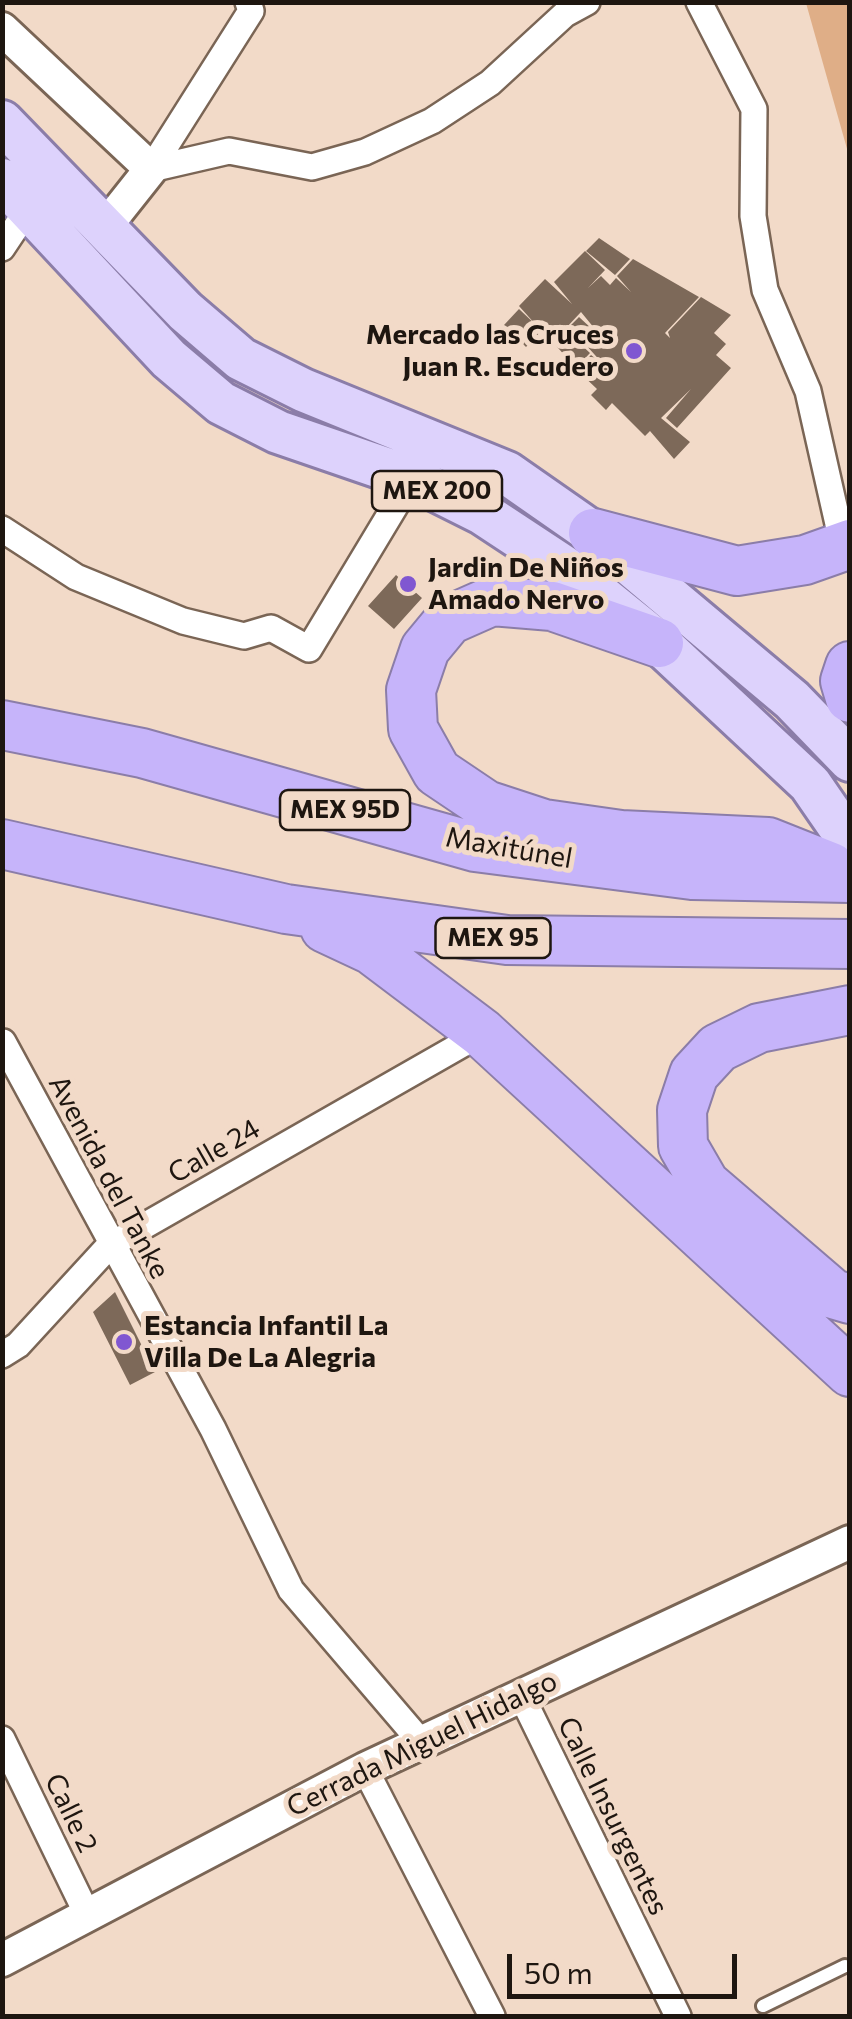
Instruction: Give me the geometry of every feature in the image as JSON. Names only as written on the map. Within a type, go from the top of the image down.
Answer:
[{"type":"highway","points":[[593,532],[736,571],[805,560],[846,545]]},
{"type":"highway","points":[[658,643],[552,606],[492,601],[449,620],[425,650],[410,690],[413,729],[437,772],[486,805],[544,824],[621,834],[768,842],[804,853],[850,877]]},
{"type":"highway","points":[[850,666],[846,681],[850,698]]},
{"type":"highway","name":"Maxitúnel","points":[[2,725],[142,753],[474,847],[692,875],[850,877]]},
{"type":"highway","points":[[2,844],[286,909],[372,950],[482,1033],[850,1372]]},
{"type":"highway","name":"MEX 95","points":[[286,909],[507,940],[702,946],[850,944]]},
{"type":"highway","points":[[850,1010],[759,1028],[718,1048],[694,1074],[682,1110],[683,1146],[705,1184],[832,1294],[850,1299]]},
{"type":"main road","name":"MEX 200","points":[[2,122],[185,312],[241,359],[304,390],[507,474],[593,532],[792,700],[850,760]]},
{"type":"main road","name":"MEX 200","points":[[15,195],[169,359],[220,403],[278,432],[412,478],[482,513],[555,562],[658,643],[810,784],[850,842]]},
{"type":"street","points":[[151,169],[229,150],[312,167],[364,152],[432,121],[490,84],[565,14],[587,2]]},
{"type":"street","points":[[699,2],[754,109],[753,216],[765,290],[808,392],[846,545]]},
{"type":"street","points":[[105,227],[151,169],[252,5]]},
{"type":"street","points":[[2,29],[151,169]]},
{"type":"street","points":[[2,248],[15,195]]},
{"type":"street","points":[[2,529],[76,577],[184,621],[244,636],[271,628],[308,649],[412,478]]},
{"type":"street","name":"Calle 24","points":[[2,1355],[18,1345],[109,1246],[482,1033]]},
{"type":"street","name":"Avenida del Tanke","points":[[2,1042],[109,1246],[212,1429],[292,1590],[421,1742]]},
{"type":"street","name":"Cerrada Miguel Hidalgo","points":[[2,1960],[86,1912],[364,1768],[850,1542]]},
{"type":"street","name":"Calle Insurgentes","points":[[521,1695],[678,2016]]},
{"type":"street","name":"Calle 2","points":[[2,1739],[86,1912]]},
{"type":"street","points":[[364,1768],[492,2016]]},
{"type":"lane","points":[[763,2006],[848,1967]]},
{"type":"shaded area","points":[[806,3],[849,3],[849,156]]},
{"type":"building","points":[[599,238],[630,259],[615,275],[586,251]]},
{"type":"building","name":"Mercado las Cruces Juan R. Escudero","points":[[585,251],[605,270],[588,288],[601,276],[610,285],[616,278],[631,292],[617,276],[633,259],[699,297],[665,333],[670,338],[668,332],[701,297],[731,315],[714,333],[726,344],[716,355],[731,368],[677,428],[666,418],[691,389],[661,418],[690,442],[674,459],[650,431],[645,436],[612,403],[606,410],[591,395],[597,389],[577,370],[591,355],[604,365],[585,344],[599,334],[581,312],[566,328],[559,324],[590,353],[576,368],[542,330],[526,347],[504,325],[519,309],[536,325],[519,306],[545,279],[572,304],[554,282]]},
{"type":"building","points":[[579,317],[592,329],[582,341],[568,328]]},
{"type":"building","points":[[396,575],[422,598],[394,629],[368,606]]},
{"type":"building","name":"Estancia Infantil La Villa De La Alegria","points":[[115,1292],[155,1372],[130,1385],[93,1312]]},
{"type":"place","name":"Mercado las Cruces Juan R. Escudero","points":[[634,351]]},
{"type":"place","name":"Jardin De Niños Amado Nervo","points":[[408,584]]},
{"type":"place","name":"Estancia Infantil La Villa De La Alegria","points":[[124,1342]]}]
